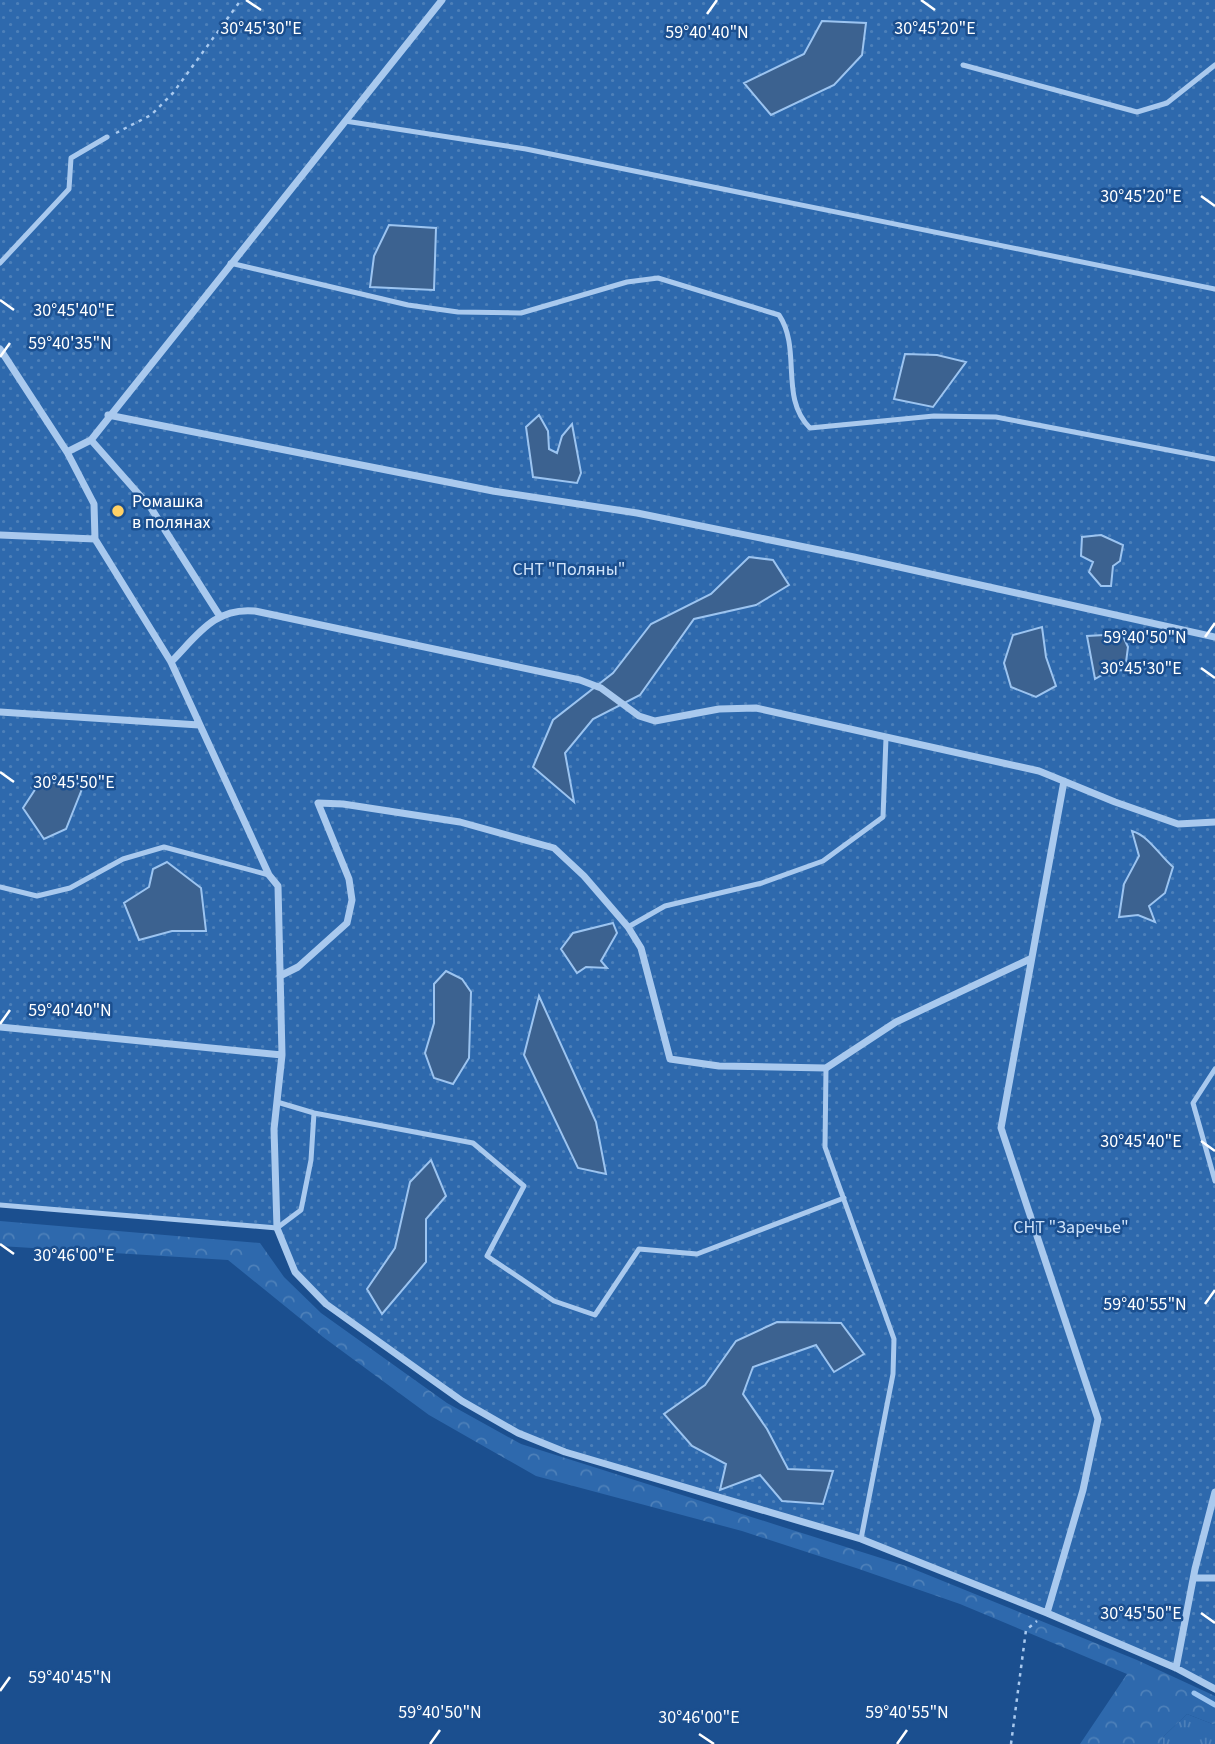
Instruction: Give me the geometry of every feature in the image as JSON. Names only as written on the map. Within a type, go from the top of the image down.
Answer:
[{"type":"street","points":[[67,452],[91,440],[108,415],[442,0]]},
{"type":"street","points":[[0,349],[67,452],[94,504],[95,539],[170,662],[269,875],[278,886],[282,1055],[274,1129],[277,1228],[295,1272],[326,1304],[462,1401],[518,1433],[565,1452],[862,1539],[1047,1613],[1176,1668],[1215,1689]]},
{"type":"street","points":[[108,415],[493,491],[637,513],[854,557],[1215,637]]},
{"type":"street","points":[[91,440],[151,508],[219,615]]},
{"type":"street","points":[[0,536],[95,539]]},
{"type":"street","points":[[170,662],[219,615],[235,609],[255,611],[580,680],[601,688],[639,716],[655,721],[719,709],[756,708],[1039,771],[1178,824],[1215,822]]},
{"type":"street","points":[[0,712],[199,724]]},
{"type":"street","points":[[1047,1613],[1083,1490],[1098,1419],[1001,1128],[1064,781]]},
{"type":"street","points":[[280,976],[298,968],[347,923],[352,900],[349,879],[318,803],[343,804],[460,822],[554,848],[584,876],[628,927],[641,948],[670,1059],[719,1066],[826,1068],[896,1021],[1030,959]]},
{"type":"street","points":[[0,1027],[282,1055]]},
{"type":"street","points":[[1176,1668],[1215,1492]]},
{"type":"street","points":[[1194,1578],[1215,1577]]},
{"type":"lane","points":[[962,65],[1137,112],[1167,103],[1215,65]]},
{"type":"lane","points":[[345,121],[526,149],[1215,289]]},
{"type":"lane","points":[[0,263],[69,189],[71,158],[107,137]]},
{"type":"lane","points":[[230,263],[408,305],[458,312],[521,313],[627,282],[658,278],[779,315],[789,330],[793,398],[800,418],[810,428],[934,416],[996,417],[1215,459]]},
{"type":"lane","points":[[628,927],[666,906],[762,883],[823,861],[883,817],[886,738]]},
{"type":"lane","points":[[0,887],[37,896],[70,888],[123,859],[164,847],[269,875]]},
{"type":"lane","points":[[826,1068],[825,1147],[894,1339],[893,1374],[862,1539]]},
{"type":"lane","points":[[1215,1069],[1193,1103],[1215,1181]]},
{"type":"lane","points":[[277,1102],[314,1113],[473,1143],[524,1186],[487,1256],[554,1301],[595,1315],[639,1249],[696,1254],[844,1198]]},
{"type":"lane","points":[[0,1205],[277,1228],[301,1210],[311,1160],[314,1113]]},
{"type":"path","points":[[107,137],[151,115],[173,93],[241,0]]},
{"type":"path","points":[[1011,1744],[1026,1630],[1047,1613]]},
{"type":"green space","name":"СНТ \"Поляны\"","points":[[0,0],[1215,0],[1215,1689],[1176,1668],[861,1539],[565,1452],[518,1433],[462,1401],[326,1304],[295,1272],[276,1228],[0,1205]]},
{"type":"green space","points":[[0,1221],[260,1243],[284,1277],[321,1313],[447,1403],[521,1444],[906,1566],[1137,1660],[1215,1696],[1215,1725],[1187,1714],[1163,1737],[1162,1744],[1080,1744],[1127,1674],[960,1604],[856,1568],[742,1531],[536,1476],[429,1415],[323,1337],[228,1260],[0,1246]]},
{"type":"green space","points":[[1187,1714],[1215,1725],[1215,1744],[1162,1744],[1163,1737]]},
{"type":"shaded area","points":[[822,21],[866,23],[862,55],[834,85],[771,115],[744,83],[804,54]]},
{"type":"shaded area","points":[[389,225],[436,228],[434,290],[370,287],[374,256]]},
{"type":"shaded area","points":[[905,354],[937,355],[966,362],[933,407],[894,399]]},
{"type":"shaded area","points":[[539,415],[548,431],[549,449],[557,453],[562,436],[572,424],[581,473],[577,483],[533,477],[526,427]]},
{"type":"shaded area","points":[[1101,535],[1123,545],[1120,561],[1113,566],[1111,586],[1101,586],[1089,572],[1093,562],[1081,556],[1082,537]]},
{"type":"shaded area","points":[[749,557],[773,560],[789,585],[756,605],[694,619],[640,695],[593,719],[565,753],[574,802],[533,767],[553,720],[613,673],[651,624],[711,594]]},
{"type":"shaded area","points":[[1042,627],[1046,657],[1056,686],[1036,697],[1011,687],[1004,663],[1013,635]]},
{"type":"shaded area","points":[[1122,634],[1128,647],[1125,670],[1109,671],[1095,679],[1087,636]]},
{"type":"shaded area","points":[[40,782],[84,784],[66,829],[44,839],[23,808]]},
{"type":"shaded area","points":[[1132,831],[1149,841],[1173,867],[1165,893],[1149,906],[1155,922],[1138,915],[1119,917],[1124,884],[1139,856]]},
{"type":"shaded area","points":[[167,862],[201,888],[206,931],[172,931],[139,940],[124,903],[149,887],[153,869]]},
{"type":"shaded area","points":[[613,923],[617,933],[601,961],[607,968],[586,967],[577,973],[561,949],[573,933]]},
{"type":"shaded area","points":[[446,971],[462,979],[471,992],[469,1058],[453,1084],[434,1078],[425,1053],[434,1023],[434,984]]},
{"type":"shaded area","points":[[539,996],[596,1122],[606,1174],[578,1168],[524,1055]]},
{"type":"shaded area","points":[[431,1160],[446,1196],[426,1219],[426,1262],[382,1314],[367,1289],[395,1248],[410,1182]]},
{"type":"shaded area","points":[[777,1322],[841,1323],[864,1354],[834,1372],[816,1345],[753,1367],[743,1394],[767,1429],[788,1469],[833,1471],[823,1504],[782,1501],[760,1475],[720,1490],[726,1464],[692,1446],[664,1414],[705,1385],[736,1341]]},
{"type":"waterway","points":[[1194,1693],[1215,1705]]},
{"type":"place","name":"Ромашка в полянах","points":[[118,511]]},
{"type":"park label","name":"СНТ \"Заречье\"","points":[[1071,1227]]}]
